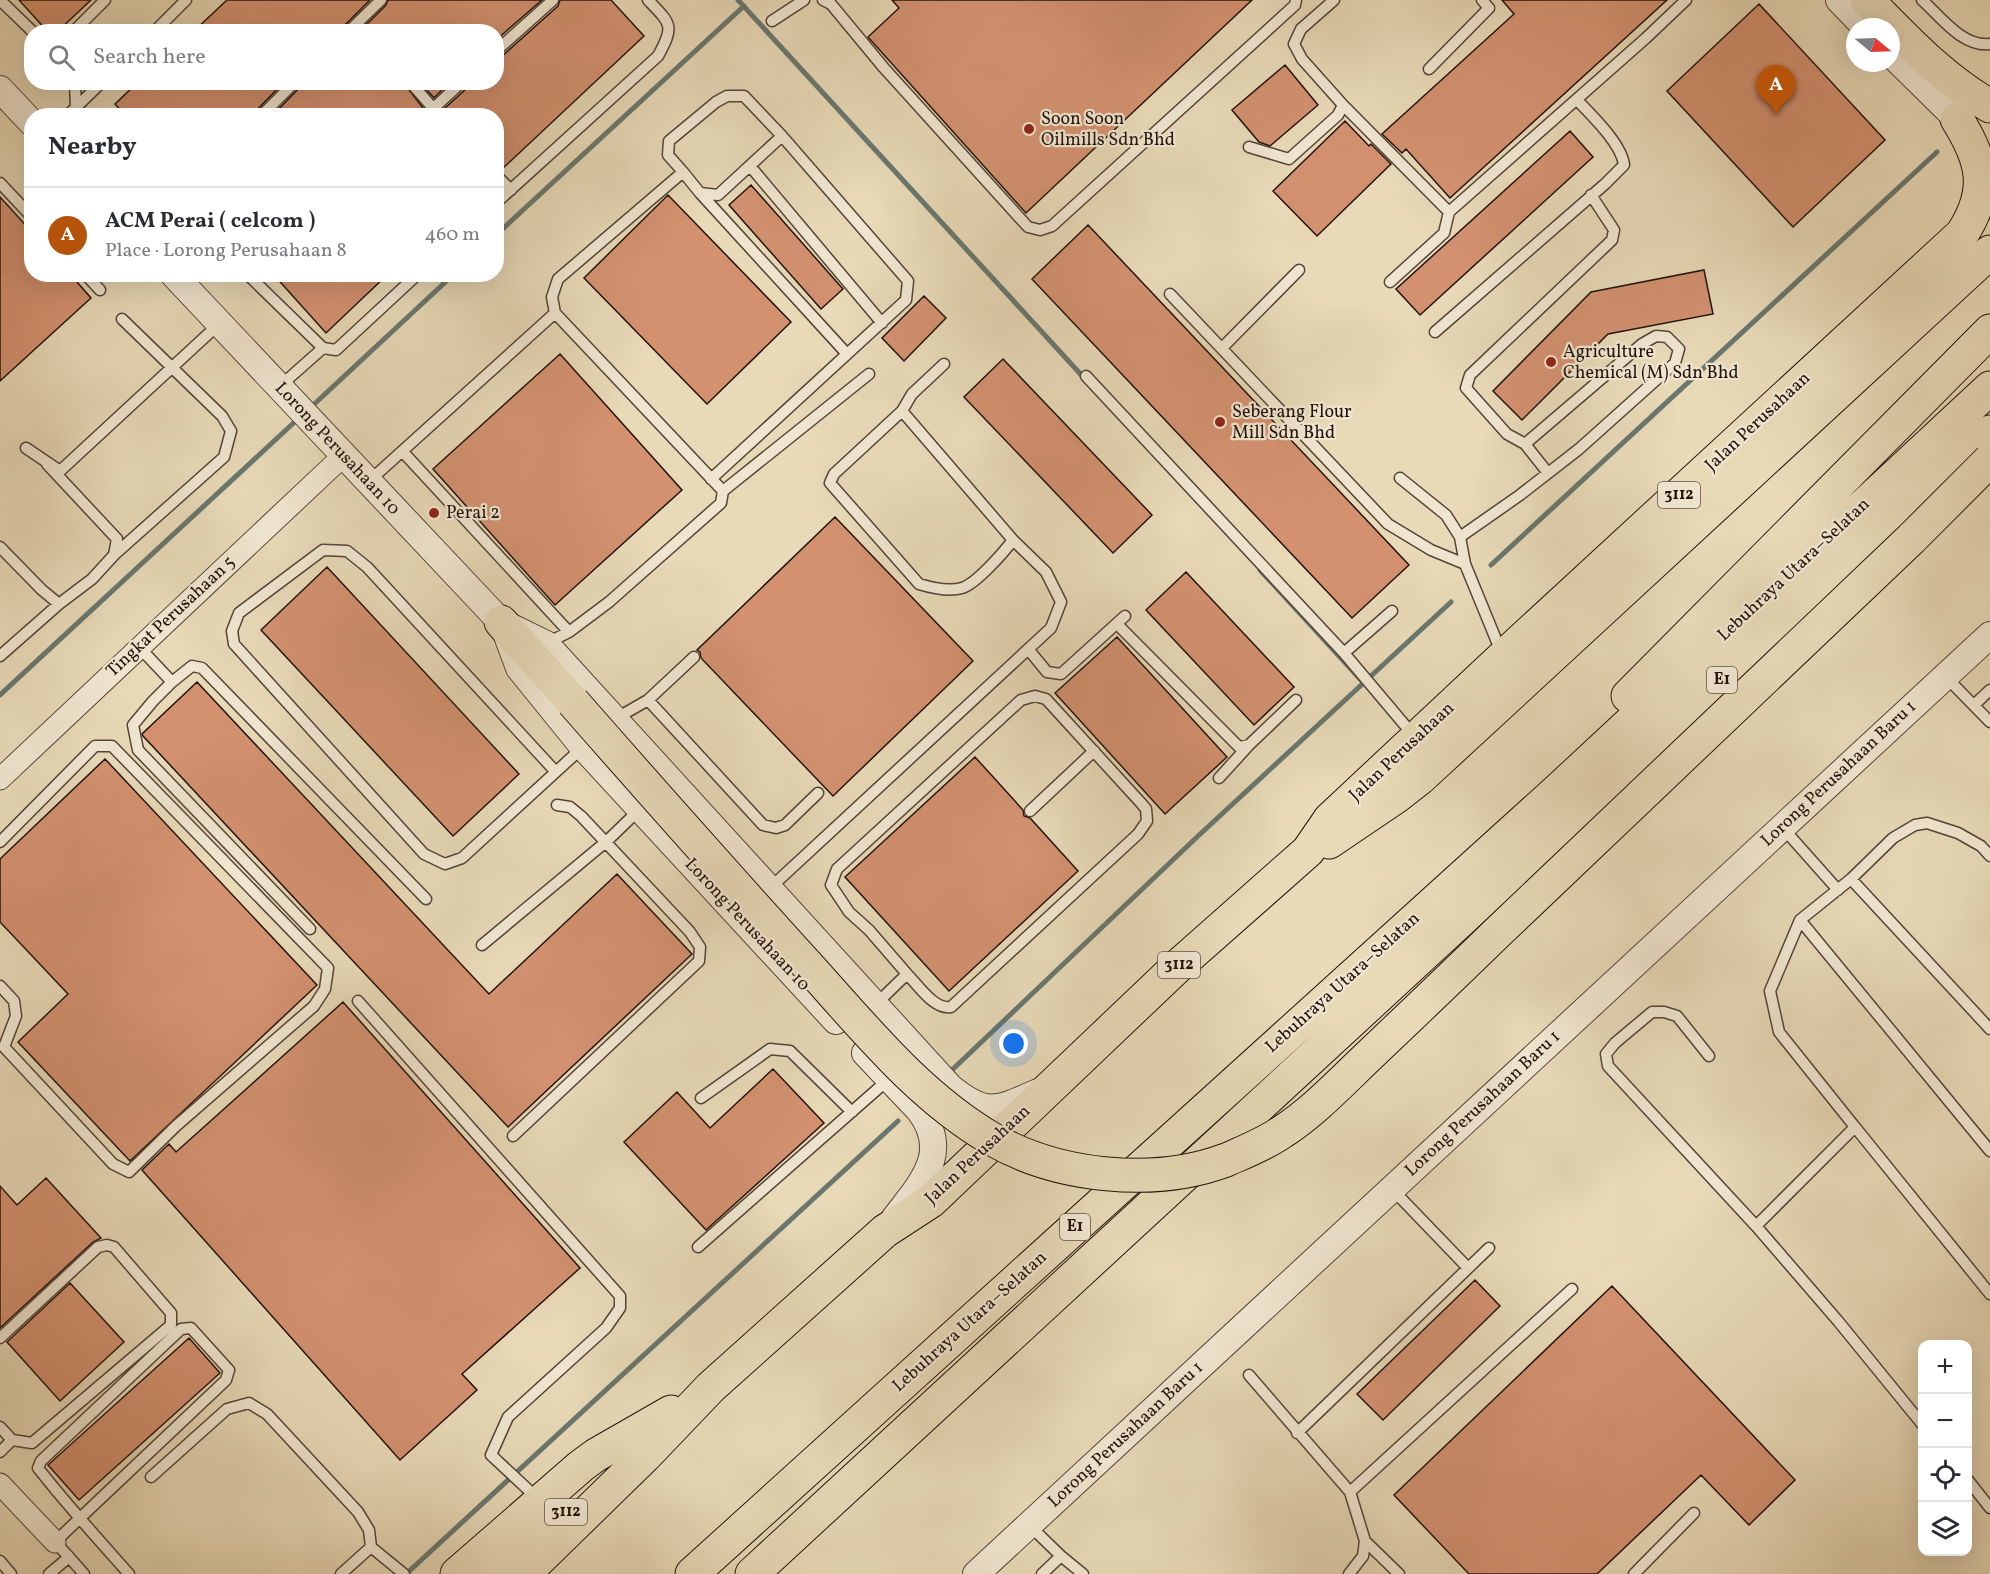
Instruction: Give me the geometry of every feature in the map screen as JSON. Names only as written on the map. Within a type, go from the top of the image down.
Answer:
[{"type":"main road","points":[[1867,0],[1936,69],[1990,106]]},
{"type":"main road","points":[[1957,119],[1990,135]]},
{"type":"main road","name":"Jalan Perusahaan","points":[[536,1567],[711,1387],[885,1231],[931,1201],[1179,965],[1308,851],[1330,819],[1973,222],[1984,199],[1985,176],[1982,162],[1957,119]]},
{"type":"main road","name":"Jalan Perusahaan","points":[[1308,851],[1342,833],[1420,778],[1990,252]]},
{"type":"main road","points":[[1558,790],[1568,764],[1587,737],[1990,331]]},
{"type":"main road","name":"Lebuhraya Utara–Selatan","points":[[692,1574],[1558,790],[1990,388]]},
{"type":"main road","name":"Lebuhraya Utara–Selatan","points":[[752,1574],[1990,432]]},
{"type":"main road","points":[[501,622],[866,1030],[923,1088],[949,1110],[994,1140],[1040,1160],[1064,1167],[1116,1174],[1158,1174],[1222,1161],[1285,1130],[1305,1114],[1911,539],[1990,460]]},
{"type":"main road","points":[[1513,648],[1546,662]]},
{"type":"main road","points":[[475,1570],[534,1495],[596,1455],[638,1433],[711,1387]]},
{"type":"main road","name":"Jalan Perusahaan","points":[[475,1570],[536,1534],[645,1456]]},
{"type":"street","points":[[1839,0],[1856,18]]},
{"type":"street","points":[[1900,63],[1957,119]]},
{"type":"street","points":[[6,100],[24,116]]},
{"type":"street","name":"Lorong Perusahaan 10","points":[[180,282],[501,622],[546,644],[950,1087],[973,1104],[990,1109],[1006,1106],[1054,1085]]},
{"type":"street","name":"Tingkat Perusahaan 5","points":[[0,779],[343,456]]},
{"type":"street","name":"Lorong Perusahaan 10","points":[[501,622],[519,668],[583,747],[926,1119],[935,1146],[932,1158],[922,1180],[885,1231]]},
{"type":"street","name":"Lorong Perusahaan Baru 1","points":[[976,1574],[1990,634]]},
{"type":"street","points":[[0,1484],[62,1549]]},
{"type":"lane","points":[[0,0],[25,24]]},
{"type":"lane","points":[[81,24],[105,0]]},
{"type":"lane","points":[[162,24],[186,0]]},
{"type":"lane","points":[[360,24],[381,0]]},
{"type":"lane","points":[[504,44],[553,0]]},
{"type":"lane","points":[[504,196],[658,56],[669,36],[668,20],[648,0]]},
{"type":"lane","points":[[772,21],[804,0]]},
{"type":"lane","points":[[823,0],[831,4],[884,68],[1028,227],[1040,230],[1052,226],[1295,5],[1296,0]]},
{"type":"lane","points":[[1334,0],[1301,29],[1294,44],[1302,59],[1343,105],[1449,212]]},
{"type":"lane","points":[[1429,69],[1489,8],[1482,0]]},
{"type":"lane","points":[[1390,282],[1444,233],[1449,212],[1577,100],[1686,0]]},
{"type":"lane","points":[[1922,0],[1961,37],[1984,45],[1990,44]]},
{"type":"lane","points":[[75,90],[75,108]]},
{"type":"lane","points":[[79,108],[95,90]]},
{"type":"lane","points":[[269,108],[287,90]]},
{"type":"lane","points":[[416,90],[429,108]]},
{"type":"lane","points":[[438,108],[455,90]]},
{"type":"lane","points":[[711,479],[906,300],[908,281],[782,136],[744,96],[727,96],[716,102],[669,141],[668,155],[847,354]]},
{"type":"lane","points":[[1435,332],[1624,165],[1623,156],[1598,121],[1577,100]]},
{"type":"lane","points":[[1249,147],[1289,159],[1338,115],[1343,105]]},
{"type":"lane","points":[[700,193],[718,195],[782,136]]},
{"type":"lane","points":[[750,166],[882,323]]},
{"type":"lane","points":[[683,172],[558,279],[552,297],[555,313],[723,491]]},
{"type":"lane","points":[[0,183],[24,208]]},
{"type":"lane","points":[[504,183],[511,190]]},
{"type":"lane","points":[[1548,473],[1526,444],[1507,434],[1466,388],[1470,375],[1612,240],[1614,230],[1591,195]]},
{"type":"lane","points":[[1222,348],[1299,270]]},
{"type":"lane","points":[[92,282],[100,290]]},
{"type":"lane","points":[[255,282],[323,348],[336,350],[409,282]]},
{"type":"lane","points":[[1170,294],[1388,524],[1431,550],[1465,564]]},
{"type":"lane","points":[[368,482],[555,313]]},
{"type":"lane","points":[[0,656],[59,604],[92,579],[114,555],[224,457],[231,431],[222,416],[122,319]]},
{"type":"lane","points":[[26,448],[60,471],[219,324]]},
{"type":"lane","points":[[1460,537],[1579,449],[1675,363],[1679,349],[1667,337],[1656,336],[1642,344],[1526,444]]},
{"type":"lane","points":[[295,405],[323,348]]},
{"type":"lane","points":[[944,364],[912,394],[902,411],[834,474],[830,483],[919,584],[937,590],[963,588],[994,563],[1014,540]]},
{"type":"lane","points":[[546,644],[568,632],[609,602],[721,503],[723,491],[870,374]]},
{"type":"lane","points":[[1086,376],[1344,653],[1416,739]]},
{"type":"lane","points":[[770,888],[1051,628],[1062,602],[1046,572],[1014,540],[902,411]]},
{"type":"lane","points":[[403,452],[568,632]]},
{"type":"lane","points":[[47,464],[117,539],[114,555]]},
{"type":"lane","points":[[1400,478],[1446,515],[1460,537],[1465,564],[1513,648]]},
{"type":"lane","points":[[0,547],[59,604]]},
{"type":"lane","points":[[555,771],[367,567],[347,550],[322,550],[239,613],[232,631],[234,644],[424,855],[445,864],[462,858],[583,747]]},
{"type":"lane","points":[[1344,653],[1392,611]]},
{"type":"lane","points":[[1028,649],[1047,672],[1061,674],[1125,616]]},
{"type":"lane","points":[[1117,624],[1239,747],[1249,745]]},
{"type":"lane","points":[[139,647],[172,682]]},
{"type":"lane","points":[[615,719],[648,700],[694,657]]},
{"type":"lane","points":[[310,929],[138,750],[133,725],[172,682],[192,666],[202,668],[426,899]]},
{"type":"lane","points":[[1945,676],[1990,722]]},
{"type":"lane","points":[[1974,705],[1990,690]]},
{"type":"lane","points":[[1035,696],[1046,699],[1146,809],[1144,827],[951,1006],[944,1008],[936,1004],[907,974],[869,930],[849,912],[831,885],[837,869],[1020,700],[1035,696]]},
{"type":"lane","points":[[648,700],[763,825],[776,828],[785,825],[818,793]]},
{"type":"lane","points":[[1219,778],[1249,745],[1296,700]]},
{"type":"lane","points":[[0,842],[95,746],[112,746],[328,968],[325,989],[314,1006],[176,1126],[129,1172],[113,1164],[4,1047],[16,1016],[14,1000],[0,986]]},
{"type":"lane","points":[[1030,811],[1094,751]]},
{"type":"lane","points":[[513,1136],[699,961],[700,947],[690,932],[607,841],[570,807],[557,805]]},
{"type":"lane","points":[[482,945],[607,841],[640,809]]},
{"type":"lane","points":[[1990,856],[1981,846],[1958,833],[1927,823],[1915,825],[1893,838],[1851,879],[1800,920],[1770,991],[1779,1032],[1990,1294]]},
{"type":"lane","points":[[1782,827],[1838,890]]},
{"type":"lane","points":[[1851,879],[1990,1029]]},
{"type":"lane","points":[[1800,920],[1990,1151]]},
{"type":"lane","points":[[875,1006],[907,974]]},
{"type":"lane","points":[[358,1001],[620,1296],[620,1308],[606,1328],[508,1417],[491,1455],[534,1495]]},
{"type":"lane","points":[[1710,1056],[1677,1016],[1664,1012],[1652,1012],[1615,1043],[1606,1054],[1608,1066],[1756,1226],[1918,1418]]},
{"type":"lane","points":[[701,1098],[770,1049],[790,1050],[852,1112]]},
{"type":"lane","points":[[698,1247],[889,1079]]},
{"type":"lane","points":[[1756,1226],[1854,1127]]},
{"type":"lane","points":[[1392,1189],[1468,1268]]},
{"type":"lane","points":[[0,1338],[98,1247],[106,1245],[114,1247],[171,1313],[171,1325],[32,1443],[12,1440],[0,1427]]},
{"type":"lane","points":[[1297,1433],[1490,1248]]},
{"type":"lane","points":[[1350,1492],[1572,1288]]},
{"type":"lane","points":[[49,1574],[79,1519],[226,1380],[229,1370],[191,1328],[181,1329],[41,1461],[38,1468],[79,1519],[129,1574]]},
{"type":"lane","points":[[1249,1375],[1350,1492],[1365,1540],[1363,1556],[1349,1574]]},
{"type":"lane","points":[[151,1477],[227,1409],[249,1402],[267,1414],[358,1512],[369,1530],[371,1547],[404,1574]]},
{"type":"lane","points":[[0,1452],[12,1440]]},
{"type":"lane","points":[[1972,1485],[1990,1508]]},
{"type":"lane","points":[[1634,1574],[1694,1513]]},
{"type":"lane","points":[[1029,1525],[1083,1574]]},
{"type":"lane","points":[[1365,1540],[1399,1574]]},
{"type":"lane","points":[[341,1574],[371,1547]]},
{"type":"lane","points":[[62,1549],[84,1574]]},
{"type":"lane","points":[[1042,1574],[1061,1556]]},
{"type":"lane","points":[[0,1561],[11,1574]]},
{"type":"building","points":[[19,0],[91,0],[66,24],[41,24]]},
{"type":"building","points":[[227,0],[370,0],[346,24],[202,24]]},
{"type":"building","points":[[388,0],[542,0],[504,33],[504,24],[367,24]]},
{"type":"building","points":[[560,0],[611,0],[644,36],[504,167],[504,108],[445,108],[465,90],[504,90],[504,54],[558,6]]},
{"type":"building","name":"Soon Soon Oilmills Sdn Bhd","points":[[892,0],[1252,0],[1026,213],[868,37],[899,8]]},
{"type":"building","points":[[1502,0],[1667,0],[1450,198],[1406,149],[1402,153],[1382,134],[1514,14]]},
{"type":"building","points":[[1759,4],[1885,140],[1793,227],[1667,91]]},
{"type":"building","points":[[1285,65],[1318,105],[1270,146],[1259,142],[1232,110]]},
{"type":"building","points":[[130,90],[276,90],[259,108],[119,108],[115,104]]},
{"type":"building","points":[[297,90],[409,90],[423,108],[280,108]]},
{"type":"building","points":[[427,90],[442,90],[434,98]]},
{"type":"building","points":[[1345,121],[1369,146],[1371,144],[1391,164],[1317,236],[1273,191]]},
{"type":"building","points":[[1570,131],[1593,157],[1420,315],[1396,289]]},
{"type":"building","points":[[751,185],[843,289],[821,309],[729,205]]},
{"type":"building","points":[[668,195],[791,322],[707,404],[584,278]]},
{"type":"building","points":[[0,197],[24,223],[24,282],[77,282],[91,298],[0,381]]},
{"type":"building","name":"Seberang Flour Mill Sdn Bhd","points":[[1088,225],[1409,565],[1352,618],[1032,279]]},
{"type":"building","name":"Agriculture Chemical (M) Sdn Bhd","points":[[1704,270],[1713,314],[1608,334],[1522,420],[1493,391],[1591,292]]},
{"type":"building","points":[[280,282],[380,282],[326,333]]},
{"type":"building","points":[[924,296],[946,318],[904,361],[882,338]]},
{"type":"building","points":[[560,354],[682,490],[555,605],[433,469]]},
{"type":"building","points":[[1003,359],[1152,515],[1113,553],[964,397]]},
{"type":"building","points":[[835,517],[973,661],[833,796],[701,658],[697,650]]},
{"type":"building","points":[[327,567],[519,774],[453,836],[261,630]]},
{"type":"building","points":[[1186,572],[1294,687],[1254,725],[1146,610]]},
{"type":"building","points":[[1117,637],[1227,757],[1165,814],[1055,693]]},
{"type":"building","points":[[197,682],[489,994],[617,874],[692,954],[508,1127],[143,736],[142,734]]},
{"type":"building","points":[[975,757],[1023,810],[1024,816],[1030,818],[1078,871],[949,991],[845,877]]},
{"type":"building","points":[[105,759],[317,985],[130,1161],[18,1042],[68,994],[0,922],[0,859]]},
{"type":"building","points":[[343,1002],[580,1268],[462,1374],[477,1390],[400,1460],[142,1170],[169,1144],[176,1152]]},
{"type":"building","points":[[773,1069],[824,1123],[706,1230],[624,1142],[677,1092],[710,1128]]},
{"type":"building","points":[[46,1178],[101,1238],[93,1242],[0,1328],[0,1186],[17,1205]]},
{"type":"building","points":[[1475,1280],[1500,1306],[1383,1420],[1357,1394]]},
{"type":"building","points":[[70,1283],[124,1342],[60,1401],[7,1342]]},
{"type":"building","points":[[1612,1286],[1795,1480],[1749,1525],[1701,1475],[1597,1574],[1469,1574],[1394,1495]]},
{"type":"building","points":[[189,1338],[220,1373],[79,1500],[48,1465]]},
{"type":"waterway","points":[[738,0],[1085,379]]},
{"type":"waterway","points":[[504,228],[744,6]]},
{"type":"waterway","points":[[1491,565],[1937,152]]},
{"type":"waterway","points":[[309,409],[445,282]]},
{"type":"waterway","points":[[0,695],[300,417]]},
{"type":"waterway","points":[[1260,570],[1361,680]]},
{"type":"waterway","points":[[952,1070],[1197,837],[1451,602]]},
{"type":"waterway","points":[[406,1574],[898,1121]]},
{"type":"place","name":"ACM Perai ( celcom )","points":[[1776,115]]},
{"type":"place","name":"Soon Soon Oilmills Sdn Bhd","points":[[1029,129]]},
{"type":"place","name":"Agriculture Chemical (M) Sdn Bhd","points":[[1551,362]]},
{"type":"place","name":"Seberang Flour Mill Sdn Bhd","points":[[1220,422]]},
{"type":"place","name":"Perai 2","points":[[434,513]]}]
